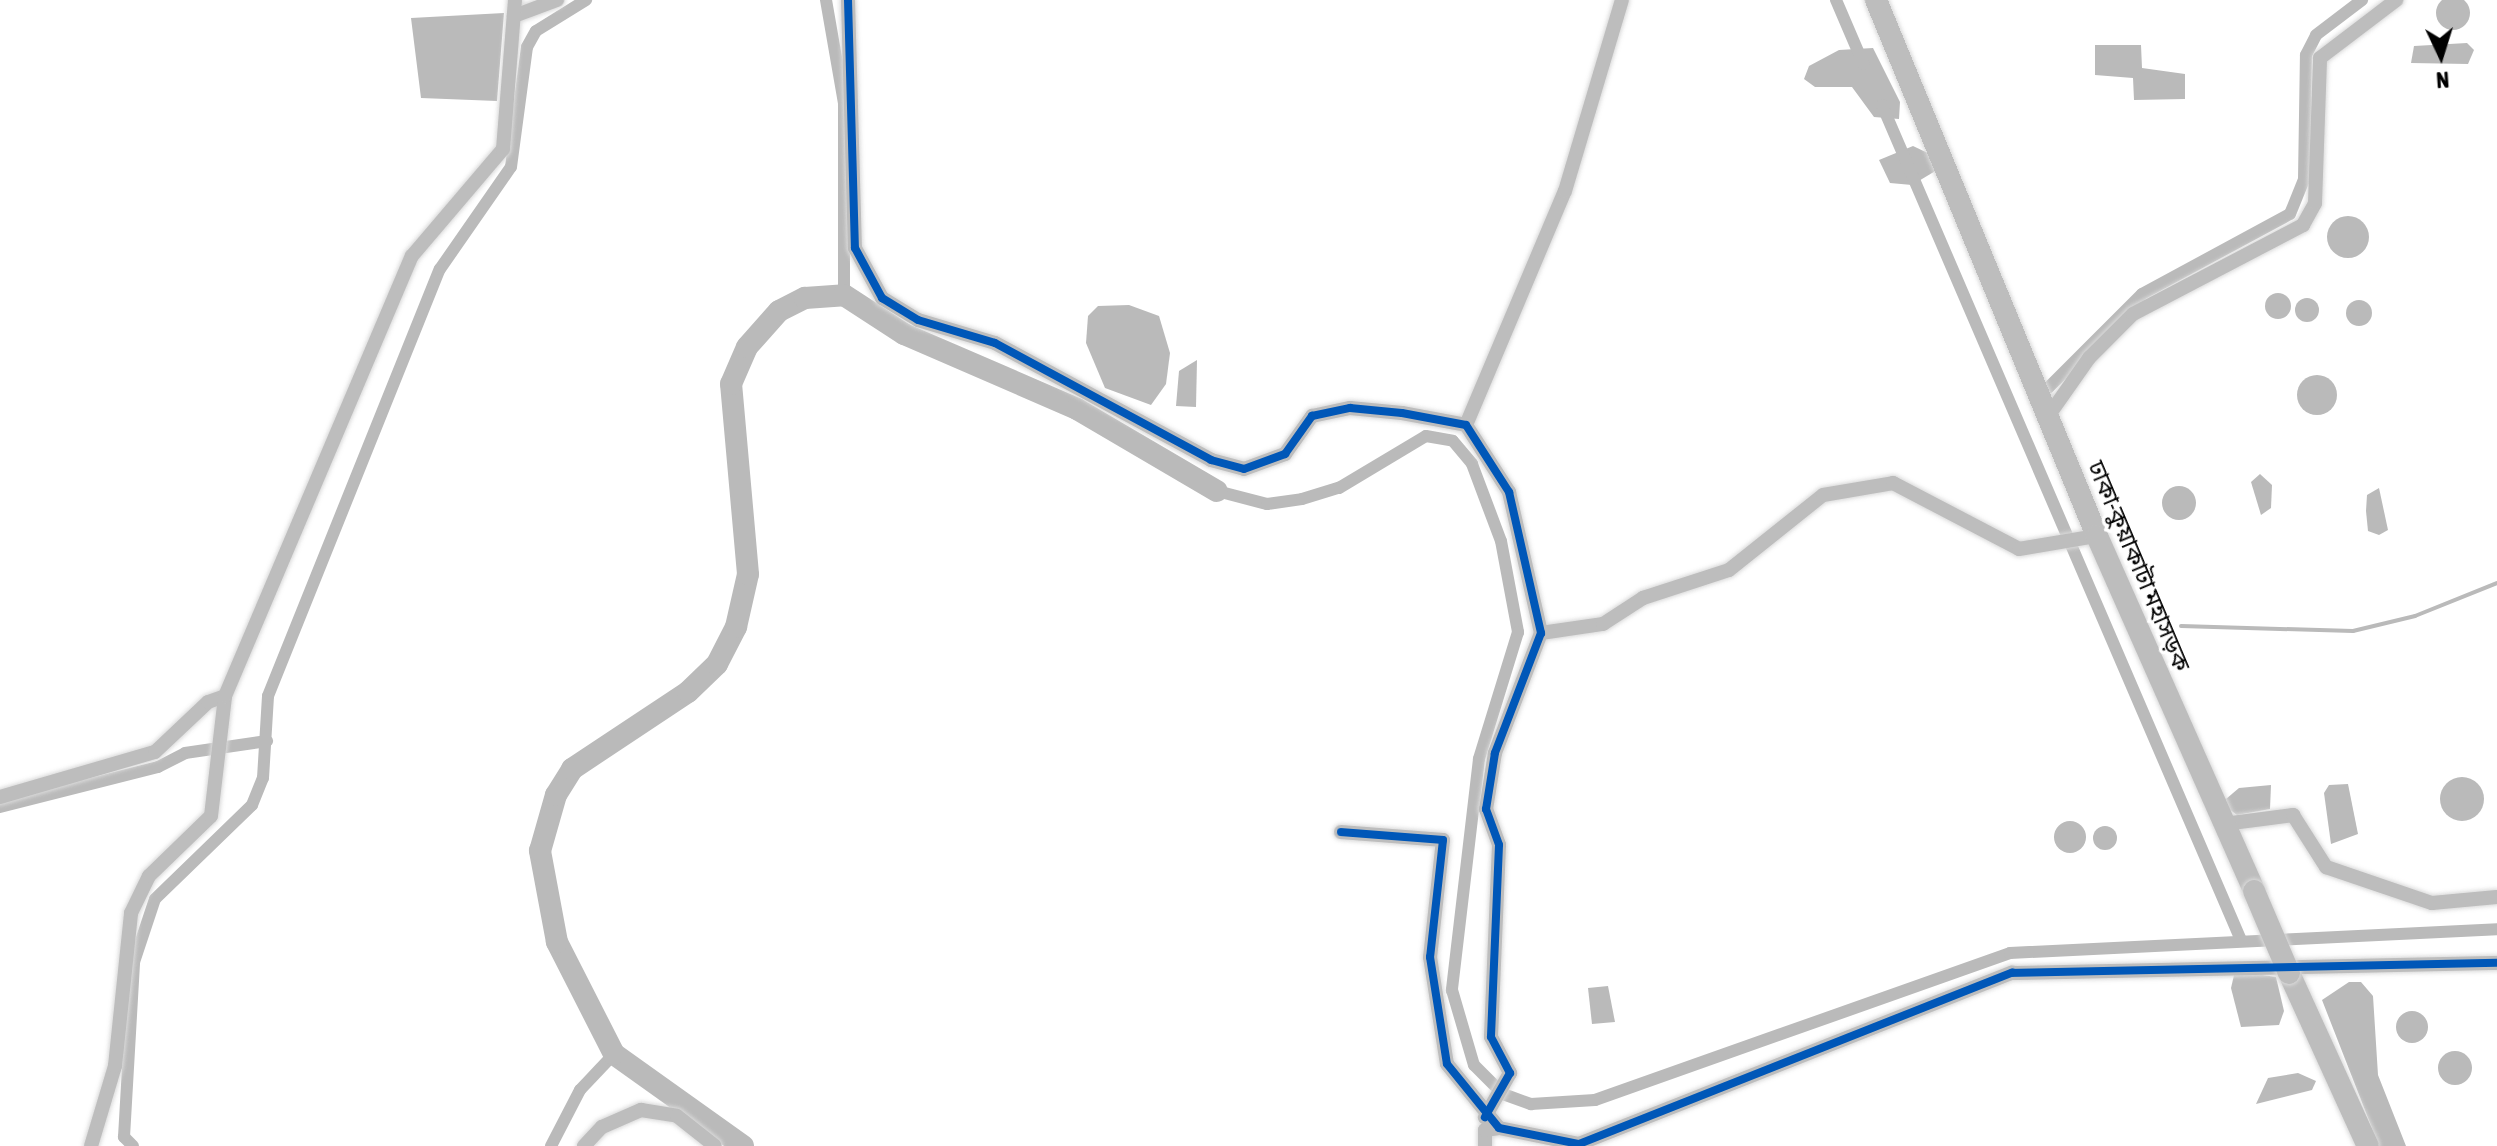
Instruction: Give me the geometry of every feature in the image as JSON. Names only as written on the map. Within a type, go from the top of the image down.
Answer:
[{"type":"main road","name":"ঢাকা-কুয়াকাটা মহাসড়ক","points":[[1876,0],[2097,536],[2368,1146]]},
{"type":"street","points":[[91,1146],[115,1066],[131,913],[149,876],[211,816],[218,715],[412,256],[503,149],[515,0]]},
{"type":"street","points":[[514,16],[557,0]]},
{"type":"street","points":[[848,0],[855,248],[882,298],[918,320],[995,343],[1165,438],[1244,469],[1285,454],[1312,416],[1350,408],[1466,425],[1509,492],[1541,633],[1495,753],[1486,809],[1499,845],[1491,1037],[1510,1073],[1485,1117]]},
{"type":"street","points":[[1466,425],[1565,191],[1622,0]]},
{"type":"street","points":[[2049,415],[2089,358],[2133,314],[2303,225],[2316,193],[2320,58],[2396,0]]},
{"type":"street","points":[[1541,633],[1603,624],[1643,598],[1729,570],[1823,495],[1851,490],[1893,483],[2019,549],[2097,536]]},
{"type":"street","points":[[0,797],[155,752],[208,702],[225,696]]},
{"type":"street","points":[[2224,824],[2293,815],[2326,867],[2432,903],[2497,897]]},
{"type":"street","points":[[1341,832],[1443,840],[1430,957],[1437,1019],[1456,1083],[1485,1117],[1499,1128]]},
{"type":"street","points":[[1485,1146],[1485,1130],[1499,1128],[1580,1145],[2012,973],[2497,963]]},
{"type":"street","points":[[584,1146],[602,1127],[641,1110],[677,1116],[715,1146]]},
{"type":"shaded area","points":[[2453,-4],[2465,1],[2470,13],[2465,25],[2453,30],[2441,25],[2436,13],[2441,1]]},
{"type":"shaded area","points":[[504,13],[497,101],[421,98],[411,18]]},
{"type":"shaded area","points":[[2467,43],[2474,50],[2468,64],[2411,63],[2414,46]]},
{"type":"shaded area","points":[[2095,45],[2141,45],[2142,68],[2185,74],[2185,99],[2134,100],[2133,78],[2095,75]]},
{"type":"shaded area","points":[[1873,48],[1900,102],[1899,119],[1874,117],[1852,87],[1815,87],[1804,79],[1809,66],[1839,50]]},
{"type":"shaded area","points":[[1913,146],[1932,155],[1937,170],[1912,185],[1890,183],[1879,160]]},
{"type":"shaded area","points":[[2348,216],[2363,222],[2369,237],[2363,252],[2348,258],[2333,252],[2327,237],[2333,222]]},
{"type":"shaded area","points":[[2278,293],[2287,297],[2291,306],[2287,315],[2278,319],[2269,315],[2265,306],[2269,297]]},
{"type":"shaded area","points":[[2307,298],[2318,305],[2319,310],[2312,321],[2307,322],[2296,315],[2295,310],[2302,299]]},
{"type":"shaded area","points":[[2359,300],[2368,304],[2372,313],[2368,322],[2359,326],[2350,322],[2346,313],[2350,304]]},
{"type":"shaded area","points":[[1129,305],[1159,316],[1170,353],[1166,384],[1151,405],[1105,388],[1086,343],[1088,316],[1098,306]]},
{"type":"shaded area","points":[[1197,360],[1196,407],[1176,406],[1179,371]]},
{"type":"shaded area","points":[[2317,375],[2331,381],[2337,395],[2331,409],[2317,415],[2303,409],[2297,395],[2303,381]]},
{"type":"shaded area","points":[[2260,474],[2272,485],[2271,508],[2261,515],[2251,482]]},
{"type":"shaded area","points":[[2179,486],[2191,491],[2196,503],[2191,515],[2179,520],[2167,515],[2162,503],[2167,491]]},
{"type":"shaded area","points":[[2379,488],[2388,530],[2379,535],[2368,531],[2366,511],[2367,495]]},
{"type":"shaded area","points":[[2462,777],[2477,784],[2484,799],[2477,814],[2462,821],[2447,814],[2440,799],[2447,784]]},
{"type":"shaded area","points":[[2348,784],[2358,834],[2331,844],[2324,793],[2329,785]]},
{"type":"shaded area","points":[[2271,785],[2270,809],[2237,815],[2229,809],[2226,799],[2239,788]]},
{"type":"shaded area","points":[[2070,821],[2081,826],[2086,837],[2081,848],[2070,853],[2059,848],[2054,837],[2059,826]]},
{"type":"shaded area","points":[[2105,826],[2114,829],[2117,838],[2114,847],[2105,850],[2096,847],[2093,838],[2096,829]]},
{"type":"shaded area","points":[[2235,971],[2276,977],[2284,1011],[2279,1025],[2241,1027],[2231,988]]},
{"type":"shaded area","points":[[2349,982],[2361,982],[2373,996],[2378,1075],[2406,1146],[2379,1146],[2322,1000]]},
{"type":"shaded area","points":[[1608,986],[1615,1022],[1592,1024],[1588,988]]},
{"type":"shaded area","points":[[2412,1011],[2424,1015],[2428,1027],[2424,1039],[2412,1043],[2400,1039],[2396,1027],[2400,1015]]},
{"type":"shaded area","points":[[2455,1051],[2467,1056],[2472,1068],[2467,1080],[2455,1085],[2443,1080],[2438,1068],[2443,1056]]},
{"type":"shaded area","points":[[2298,1073],[2316,1081],[2312,1090],[2256,1104],[2268,1078]]},
{"type":"waterway","points":[[133,1146],[124,1137],[134,962],[155,899],[252,805],[263,778],[268,696],[440,269],[511,167],[527,47],[536,31],[586,0]]},
{"type":"waterway","points":[[826,0],[844,103],[844,295]]},
{"type":"waterway","points":[[1836,0],[1863,63]]},
{"type":"waterway","points":[[2048,388],[2142,294],[2290,214],[2304,179],[2306,55],[2316,35],[2362,0]]},
{"type":"waterway","points":[[1882,105],[2241,940]]},
{"type":"waterway","points":[[743,1146],[614,1054],[557,942],[540,851],[556,795],[572,769],[688,692],[717,664],[736,627],[748,574],[731,384],[747,347],[779,311],[805,298],[844,295],[904,334],[1077,409],[1217,491]]},
{"type":"waterway","points":[[1217,491],[1267,504],[1302,499],[1339,488],[1426,436],[1453,441],[1472,464],[1501,541],[1518,632],[1479,759],[1452,990],[1474,1065],[1503,1094],[1531,1104],[1595,1100],[2010,953],[2497,929]]},
{"type":"waterway","points":[[2181,626],[2353,631],[2415,616],[2497,583]]},
{"type":"waterway","points":[[0,807],[158,767],[185,753],[267,741]]},
{"type":"waterway","points":[[551,1146],[580,1090],[614,1054]]},
{"type":"cycle path","points":[[848,0],[855,248],[882,298],[918,320],[995,343],[1211,460],[1244,469],[1285,454],[1312,416],[1350,408],[1402,413],[1466,425],[1509,492],[1541,633],[1495,753],[1486,809],[1499,845],[1491,1037],[1510,1073],[1485,1117]]},
{"type":"cycle path","points":[[1341,832],[1443,840],[1430,957],[1447,1064],[1499,1128],[1579,1144],[2012,973],[2497,963]]}]
